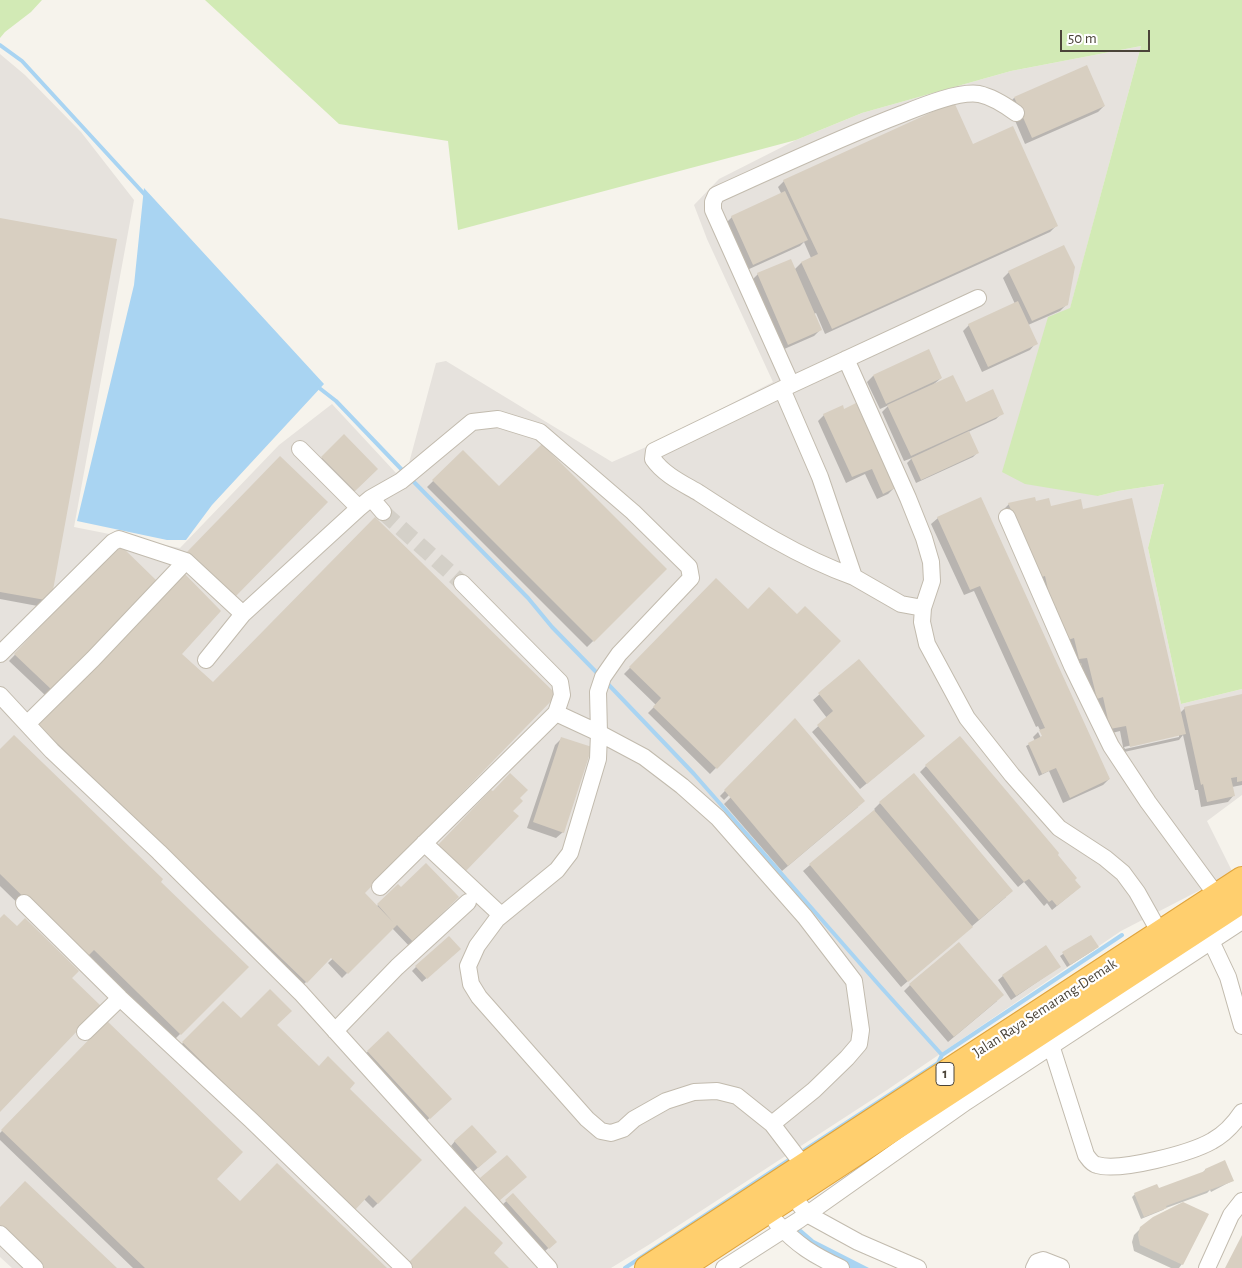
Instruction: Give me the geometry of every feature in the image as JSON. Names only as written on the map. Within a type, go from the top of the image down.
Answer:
[{"type":"highway","name":"Jalan Raya Semarang-Demak","points":[[647,1268],[780,1197],[804,1166],[1242,879]]},
{"type":"highway","name":"Jalan Raya Semarang-Demak","points":[[681,1268],[780,1197],[1242,901]]},
{"type":"street","points":[[854,576],[786,386],[713,210],[713,202],[716,195],[861,129],[927,104],[952,97],[978,94],[1001,102],[1016,114]]},
{"type":"street","points":[[923,608],[900,604],[854,576],[784,546],[663,470],[653,460],[654,451],[786,386],[978,298]]},
{"type":"street","points":[[846,359],[924,538],[931,562],[932,581],[923,608],[922,622],[927,644],[967,718],[1012,776],[1059,828],[1105,858],[1123,873],[1137,892],[1160,933]]},
{"type":"street","points":[[206,660],[243,614],[365,503],[401,481],[472,422],[498,419],[540,432],[633,512],[689,567],[691,578],[619,654],[603,677],[598,692],[598,759],[570,853],[557,870],[497,919],[477,946],[468,966],[471,984],[479,997],[538,1064],[587,1119],[601,1131],[611,1133],[623,1129],[634,1119],[666,1101],[694,1092],[717,1091],[737,1096],[772,1124],[804,1166]]},
{"type":"street","points":[[300,449],[365,503],[383,512]]},
{"type":"street","points":[[1007,517],[1072,666],[1111,746],[1148,802],[1217,896]]},
{"type":"street","points":[[0,654],[119,539],[186,561],[243,614]]},
{"type":"street","points":[[27,724],[93,659],[186,561]]},
{"type":"street","points":[[380,887],[556,713],[562,695],[560,682],[462,583]]},
{"type":"street","points":[[3,705],[27,724],[52,751],[159,852],[302,993],[549,1268]]},
{"type":"street","points":[[556,713],[644,757],[682,786],[718,818],[805,917],[854,981],[861,1030],[859,1044],[814,1090],[772,1124]]},
{"type":"street","points":[[424,843],[501,915]]},
{"type":"street","points":[[335,1031],[397,967],[468,902]]},
{"type":"street","points":[[24,903],[120,998],[251,1120],[404,1268]]},
{"type":"street","points":[[724,1268],[803,1217],[943,1118],[1242,921]]},
{"type":"street","points":[[1211,941],[1228,977],[1242,1026]]},
{"type":"street","points":[[85,1032],[120,998]]},
{"type":"street","points":[[1052,1045],[1086,1155],[1097,1165],[1116,1166],[1154,1161],[1190,1151],[1213,1141],[1232,1126],[1242,1112]]},
{"type":"street","points":[[780,1197],[826,1237],[893,1268]]},
{"type":"street","points":[[780,1197],[784,1230],[816,1257],[841,1268]]},
{"type":"street","points":[[1207,1268],[1232,1215],[1242,1201]]},
{"type":"street","points":[[803,1217],[918,1268]]},
{"type":"street","points":[[0,1234],[35,1268]]},
{"type":"street","points":[[1034,1268],[1037,1262],[1043,1260],[1061,1268]]},
{"type":"shaded area","points":[[1141,46],[1070,309],[1098,496],[1164,484],[1148,548],[1181,704],[1242,689],[1242,795],[1207,821],[1233,873],[1121,931],[887,1090],[611,1268],[12,1268],[0,1257],[0,54],[25,75],[81,132],[134,200],[74,527],[180,548],[279,445],[332,404],[396,473],[409,463],[436,363],[446,361],[612,462],[653,444],[773,382],[707,239],[694,205],[719,179],[796,140],[862,113],[1011,71]]},
{"type":"green space","points":[[0,0],[42,0],[31,12],[0,38]]},
{"type":"green space","points":[[205,0],[1242,0],[1242,689],[1181,704],[1148,548],[1164,484],[1098,496],[1025,484],[1002,472],[1048,317],[1070,308],[1141,46],[1011,71],[862,113],[796,140],[458,230],[448,141],[339,124]]},
{"type":"water","points":[[144,188],[324,384],[212,505],[186,540],[167,540],[77,521],[134,285]]},
{"type":"water","points":[[799,1227],[814,1240],[869,1268],[845,1268],[794,1232]]},
{"type":"building","points":[[1087,65],[1105,106],[1032,138],[1014,97]]},
{"type":"building","points":[[954,102],[973,144],[1013,126],[1058,226],[832,329],[801,262],[818,254],[783,180]]},
{"type":"building","points":[[785,191],[808,240],[753,265],[731,216]]},
{"type":"building","points":[[0,218],[117,239],[51,601],[0,592]]},
{"type":"building","points":[[1064,245],[1075,267],[1068,305],[1032,321],[1008,271]]},
{"type":"building","points":[[791,259],[822,330],[788,345],[757,273]]},
{"type":"building","points":[[1018,301],[1038,344],[988,367],[968,324]]},
{"type":"building","points":[[929,349],[942,378],[886,404],[873,375]]},
{"type":"building","points":[[953,375],[966,402],[993,389],[1004,414],[911,456],[887,405]]},
{"type":"building","points":[[856,403],[895,488],[883,494],[872,469],[852,477],[823,414],[843,405],[844,409]]},
{"type":"building","points":[[969,431],[979,453],[921,480],[911,458]]},
{"type":"building","points":[[344,434],[378,469],[355,491],[321,457]]},
{"type":"building","points":[[542,444],[667,569],[594,642],[432,480],[463,450],[499,486]]},
{"type":"building","points":[[280,456],[328,502],[234,598],[187,552]]},
{"type":"building","points":[[981,497],[1110,779],[1070,798],[1056,768],[1042,774],[1028,743],[1042,736],[1039,730],[1045,728],[980,586],[970,590],[937,517]]},
{"type":"building","points":[[1035,497],[1036,501],[1049,498],[1051,506],[1081,499],[1083,509],[1132,498],[1186,734],[1130,747],[1126,726],[1110,729],[1103,697],[1097,699],[1087,658],[1079,659],[1074,638],[1068,640],[1065,628],[1061,629],[1056,607],[1052,608],[1045,576],[1039,578],[1008,503]]},
{"type":"building","points":[[375,517],[557,695],[365,893],[393,922],[377,904],[398,884],[401,887],[426,863],[459,897],[434,921],[437,924],[416,945],[397,925],[348,974],[331,958],[307,983],[35,722],[182,571],[221,611],[182,654],[213,682]]},
{"type":"building","points":[[119,544],[157,581],[53,691],[14,654]]},
{"type":"building","points":[[716,578],[748,609],[769,587],[797,614],[805,606],[841,641],[717,769],[653,707],[661,698],[629,667]]},
{"type":"building","points":[[859,659],[925,736],[867,784],[817,725],[833,711],[818,693]]},
{"type":"building","points":[[1242,694],[1242,781],[1237,782],[1237,777],[1231,778],[1235,796],[1207,802],[1203,784],[1201,785],[1184,707]]},
{"type":"building","points":[[795,718],[865,801],[788,866],[724,790]]},
{"type":"building","points":[[14,735],[163,879],[161,882],[249,967],[181,1035],[94,950],[86,958],[0,874],[0,749]]},
{"type":"building","points":[[960,736],[1059,853],[1058,855],[1077,878],[1075,880],[1081,887],[1057,906],[1052,900],[1049,902],[1029,879],[1024,882],[925,765]]},
{"type":"building","points":[[561,737],[592,747],[564,833],[533,822]]},
{"type":"building","points":[[510,773],[528,790],[520,798],[523,801],[513,811],[519,816],[463,874],[435,848]]},
{"type":"building","points":[[914,773],[1013,891],[979,920],[879,802]]},
{"type":"building","points":[[874,810],[973,927],[908,982],[809,864]]},
{"type":"building","points":[[4,914],[17,926],[25,918],[79,971],[72,978],[101,1006],[0,1112],[0,918]]},
{"type":"building","points":[[1091,935],[1099,947],[1070,965],[1062,952]]},
{"type":"building","points":[[449,936],[461,949],[427,979],[415,966]]},
{"type":"building","points":[[959,942],[1004,995],[954,1037],[909,984]]},
{"type":"building","points":[[1046,945],[1061,967],[1016,996],[1002,975]]},
{"type":"building","points":[[270,989],[292,1011],[277,1025],[319,1066],[328,1056],[355,1083],[350,1089],[422,1160],[378,1204],[369,1195],[354,1211],[182,1042],[223,1001],[241,1018]]},
{"type":"building","points":[[107,1021],[243,1152],[217,1179],[240,1201],[277,1163],[387,1268],[145,1268],[1,1130]]},
{"type":"building","points":[[388,1031],[452,1099],[430,1119],[367,1051]]},
{"type":"building","points":[[472,1125],[497,1152],[478,1168],[454,1141]]},
{"type":"building","points":[[507,1155],[527,1177],[499,1201],[480,1178]]},
{"type":"building","points":[[1225,1160],[1234,1181],[1166,1206],[1167,1208],[1144,1217],[1134,1193],[1157,1184],[1159,1188],[1205,1171],[1205,1169]]},
{"type":"building","points":[[25,1181],[117,1268],[44,1268],[0,1226],[0,1207]]},
{"type":"building","points":[[513,1193],[557,1242],[549,1249],[505,1200]]},
{"type":"building","points":[[1183,1202],[1209,1214],[1183,1265],[1140,1245],[1138,1235],[1140,1227],[1153,1217]]},
{"type":"building","points":[[465,1206],[503,1243],[494,1253],[509,1268],[411,1268],[407,1264]]},
{"type":"building","points":[[1242,1235],[1242,1268],[1225,1268],[1240,1239]]},
{"type":"waterway","points":[[0,45],[22,61],[146,196]]},
{"type":"waterway","points":[[318,387],[336,401],[405,473]]},
{"type":"waterway","points":[[410,478],[528,598],[552,627],[599,675]]},
{"type":"waterway","points":[[606,682],[694,774],[942,1055]]},
{"type":"waterway","points":[[800,1153],[938,1063],[942,1055],[1122,935]]},
{"type":"waterway","points":[[625,1268],[792,1158]]},
{"type":"tunnel","points":[[383,512],[462,583]]}]
